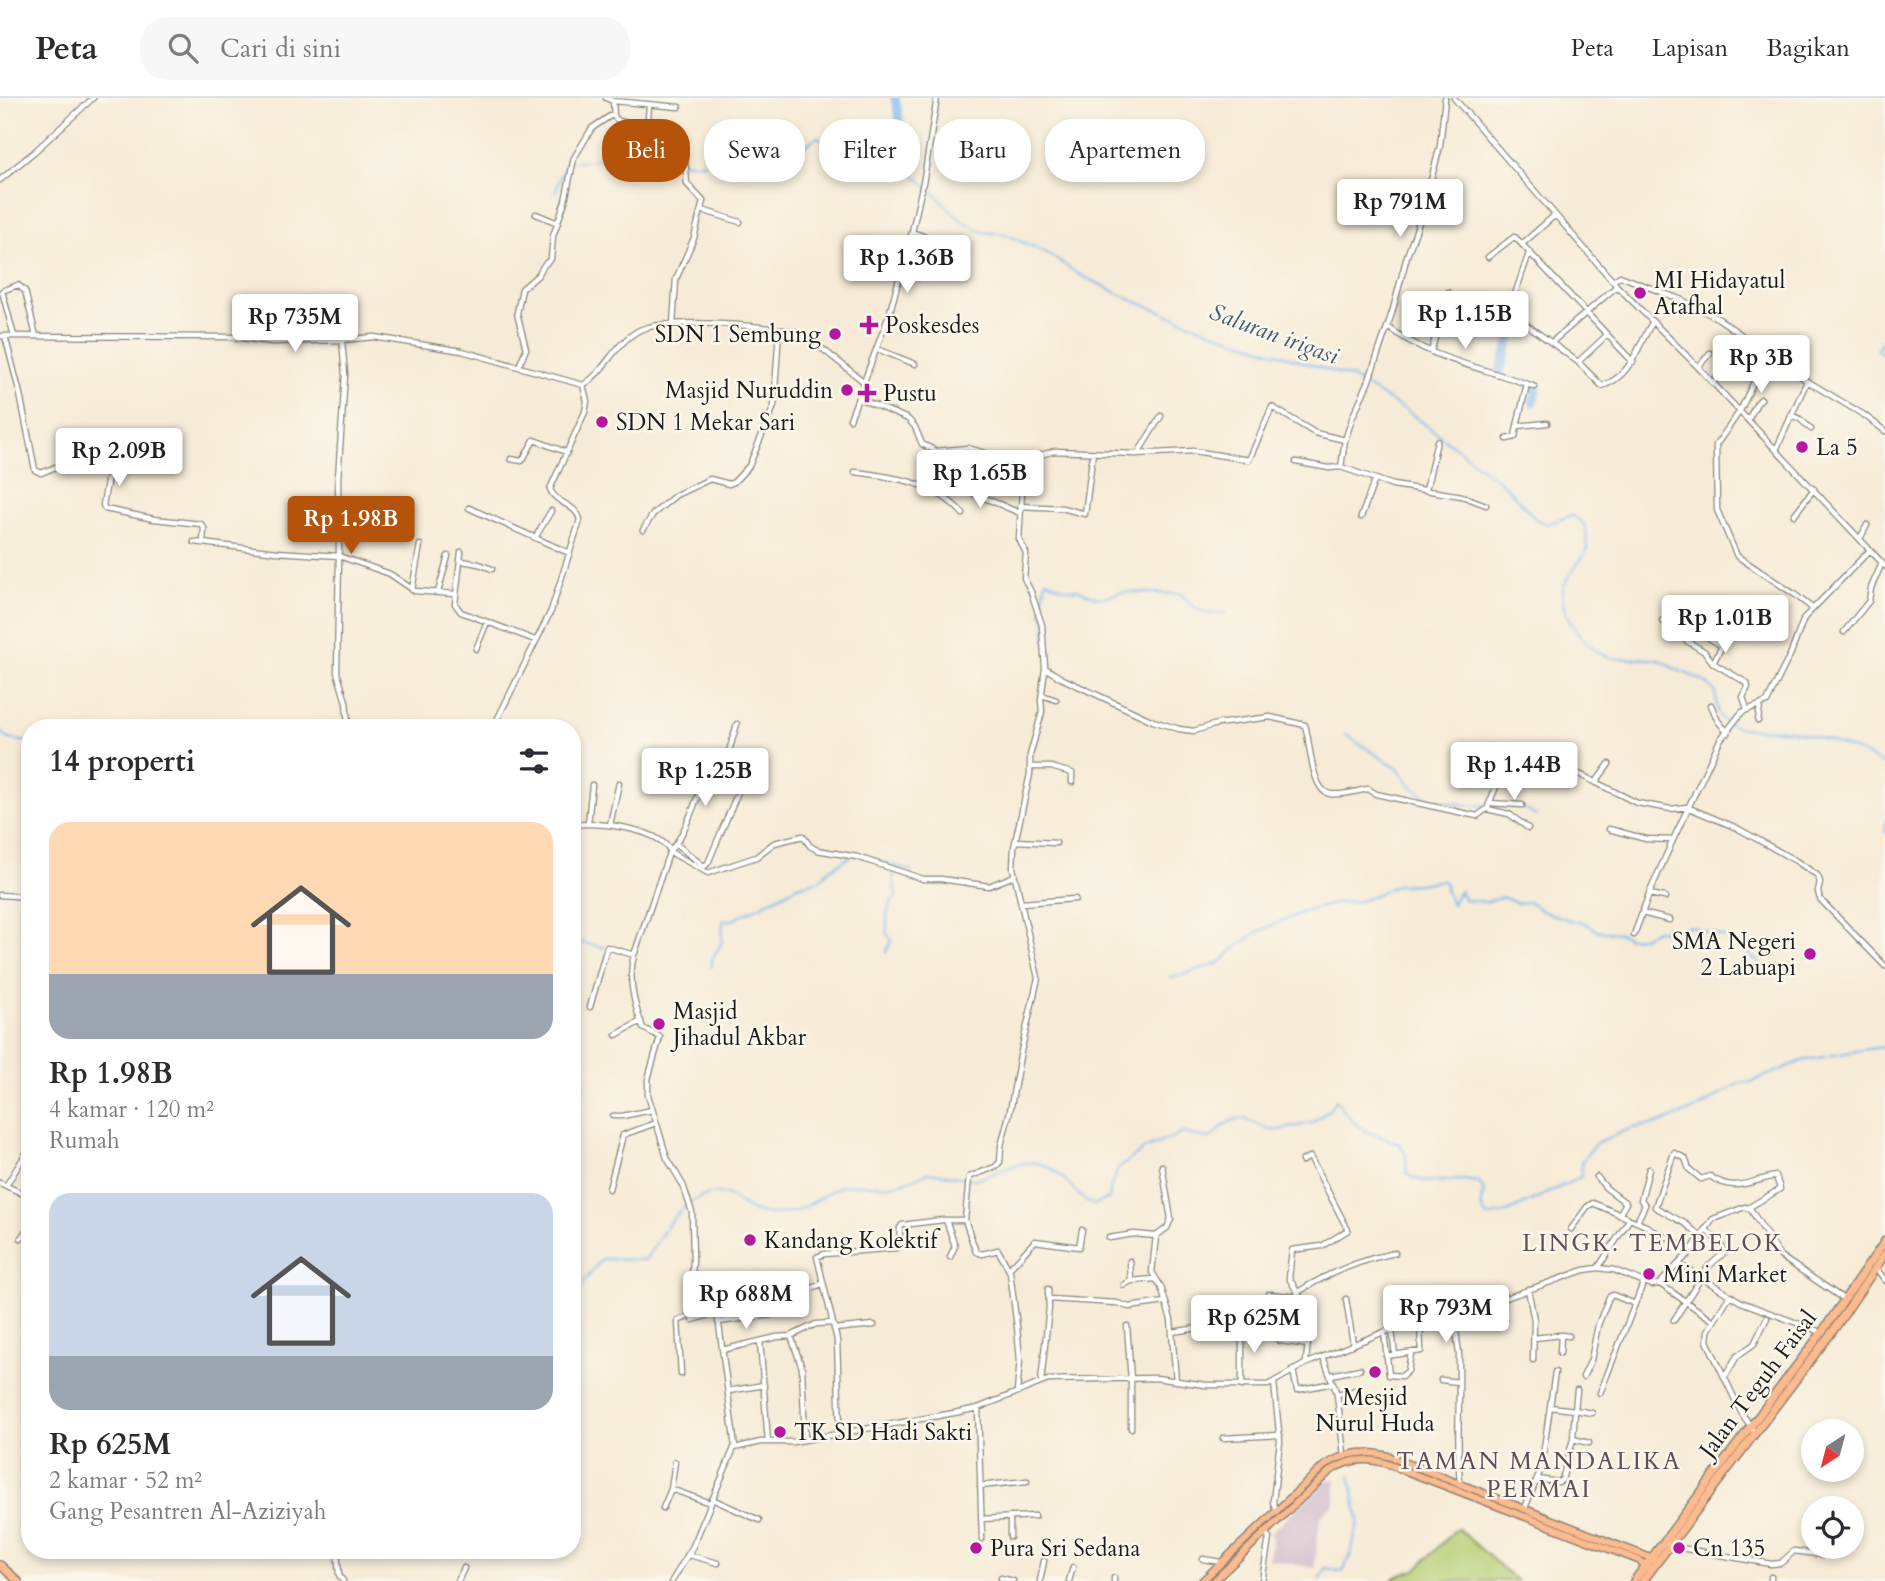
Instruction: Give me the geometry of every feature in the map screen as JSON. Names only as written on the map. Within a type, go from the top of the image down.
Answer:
[{"type":"highway","name":"Jalan Teguh Faisal","points":[[1634,1581],[1649,1567],[1848,1302],[1873,1266],[1885,1241]]},
{"type":"highway","name":"Jalan Teguh Faisal","points":[[1873,1266],[1885,1254]]},
{"type":"highway","name":"Jalan Teguh Faisal","points":[[1753,1430],[1822,1332],[1848,1302]]},
{"type":"highway","points":[[0,1565],[18,1581]]},
{"type":"highway","name":"Jalan Teguh Faisal","points":[[1643,1581],[1649,1567]]},
{"type":"main road","points":[[1202,1581],[1324,1466],[1344,1455],[1373,1452],[1460,1483],[1468,1491],[1551,1523],[1655,1559]]},
{"type":"main road","points":[[1214,1581],[1329,1472],[1354,1460],[1380,1461],[1525,1508],[1551,1523],[1649,1567]]},
{"type":"main road","points":[[1266,1519],[1272,1525]]},
{"type":"street","points":[[0,180],[93,98]]},
{"type":"street","points":[[606,98],[649,106],[679,107]]},
{"type":"street","points":[[850,419],[877,349],[912,232],[923,186],[929,134],[937,98]]},
{"type":"street","points":[[1341,467],[1345,440],[1387,327],[1422,215],[1440,146],[1445,98]]},
{"type":"street","points":[[1454,98],[1615,284],[1740,411],[1884,565],[1871,588],[1869,601],[1844,632]]},
{"type":"street","points":[[613,101],[613,114],[616,119]]},
{"type":"street","points":[[648,119],[649,106]]},
{"type":"street","points":[[519,366],[526,349],[517,313],[521,291],[551,259],[553,236],[574,158],[592,128],[613,114]]},
{"type":"street","points":[[673,325],[676,279],[694,238],[702,210],[702,199],[687,182]]},
{"type":"street","points":[[702,210],[740,222]]},
{"type":"street","points":[[537,214],[558,223]]},
{"type":"street","points":[[1522,244],[1555,215]]},
{"type":"street","points":[[912,232],[942,243]]},
{"type":"street","points":[[1488,257],[1514,237],[1633,362]]},
{"type":"street","points":[[1530,253],[1509,309],[1511,314],[1578,362],[1602,386],[1620,377],[1633,362],[1652,323]]},
{"type":"street","points":[[1552,342],[1586,313],[1620,276],[1682,300],[1719,319],[1807,381],[1864,415],[1885,431]]},
{"type":"street","points":[[14,336],[2,291],[18,285],[25,291],[36,336]]},
{"type":"street","points":[[1432,351],[1448,292]]},
{"type":"street","points":[[583,385],[634,333],[644,329],[705,323],[805,335],[863,381]]},
{"type":"street","points":[[1387,327],[1404,339],[1432,351],[1500,377],[1535,387]]},
{"type":"street","points":[[643,530],[653,514],[676,495],[710,479],[729,484],[749,466],[774,406],[779,330]]},
{"type":"street","points":[[1578,362],[1607,335]]},
{"type":"street","points":[[203,542],[204,527],[201,524],[155,519],[105,509],[103,505],[111,462],[111,446],[41,473],[34,468],[20,394],[2,336],[226,337],[271,342],[361,337],[387,339],[462,351],[583,385]]},
{"type":"street","points":[[342,340],[345,374],[337,523],[337,671],[348,719]]},
{"type":"street","points":[[877,349],[915,364]]},
{"type":"street","points":[[1698,368],[1710,353]]},
{"type":"street","points":[[1760,369],[1740,411],[1715,449],[1717,510],[1737,556],[1812,608]]},
{"type":"street","points":[[1713,383],[1720,374]]},
{"type":"street","points":[[1776,450],[1807,381]]},
{"type":"street","points":[[1507,439],[1515,437],[1527,384]]},
{"type":"street","points":[[497,719],[555,600],[580,515],[553,496],[550,489],[587,406],[583,385]]},
{"type":"street","points":[[858,398],[908,419],[915,427],[922,444],[928,449],[940,452],[971,448],[1006,459],[1024,460],[1054,451],[1138,454],[1194,451],[1250,460],[1272,407],[1315,433],[1345,440]]},
{"type":"street","points":[[1748,420],[1761,399]]},
{"type":"street","points":[[1138,454],[1161,415]]},
{"type":"street","points":[[1791,415],[1811,429]]},
{"type":"street","points":[[1517,426],[1547,424]]},
{"type":"street","points":[[511,459],[522,461],[534,440],[566,452]]},
{"type":"street","points":[[1426,490],[1437,441]]},
{"type":"street","points":[[941,495],[954,482],[961,465],[959,449]]},
{"type":"street","points":[[1020,506],[1062,508],[1086,514],[1093,453]]},
{"type":"street","points":[[1017,1392],[1020,1354],[1009,1269],[998,1250],[982,1254],[976,1252],[965,1220],[968,1180],[995,1167],[1001,1160],[1001,1146],[1038,975],[1030,951],[1023,903],[1014,876],[1016,841],[1031,749],[1042,712],[1045,668],[1042,625],[1023,575],[1026,553],[1019,539],[1024,460]]},
{"type":"street","points":[[1296,462],[1329,468],[1341,467],[1393,485],[1466,497],[1486,505]]},
{"type":"street","points":[[855,472],[911,480],[941,495],[963,514]]},
{"type":"street","points":[[1362,517],[1376,480]]},
{"type":"street","points":[[954,482],[968,491],[1020,513]]},
{"type":"street","points":[[1794,515],[1814,489]]},
{"type":"street","points":[[469,508],[569,553]]},
{"type":"street","points":[[534,538],[551,511]]},
{"type":"street","points":[[337,523],[379,531]]},
{"type":"street","points":[[1860,539],[1867,524]]},
{"type":"street","points":[[194,542],[339,556],[390,574],[412,590],[455,594]]},
{"type":"street","points":[[412,590],[420,545]]},
{"type":"street","points":[[1634,935],[1687,807],[1718,744],[1737,717],[1768,699],[1796,642],[1801,622],[1870,550]]},
{"type":"street","points":[[461,552],[455,604],[461,612],[535,640]]},
{"type":"street","points":[[439,592],[447,556]]},
{"type":"street","points":[[461,561],[492,569]]},
{"type":"street","points":[[1662,621],[1705,653],[1713,663],[1747,682],[1748,687],[1742,697],[1747,709]]},
{"type":"street","points":[[475,649],[487,622]]},
{"type":"street","points":[[1709,638],[1722,646],[1713,663]]},
{"type":"street","points":[[1045,668],[1153,721],[1179,729],[1194,731],[1217,724],[1270,717],[1305,725],[1319,787],[1327,794],[1368,789],[1376,794],[1477,816],[1490,803],[1511,752],[1570,771],[1649,806],[1671,809],[1687,807],[1747,833],[1816,874],[1820,882],[1820,899],[1885,966]]},
{"type":"street","points":[[1042,695],[1056,699]]},
{"type":"street","points":[[1711,705],[1718,721],[1730,729]]},
{"type":"street","points":[[1758,721],[1760,706]]},
{"type":"street","points":[[727,758],[737,724]]},
{"type":"street","points":[[676,844],[701,864],[705,866],[708,863],[746,768],[744,765],[718,755],[713,756],[676,844],[670,851],[630,970],[643,1028],[658,1034],[660,1040],[648,1079],[648,1095],[667,1157],[692,1212],[693,1261],[689,1316]]},
{"type":"street","points":[[1570,771],[1575,760]]},
{"type":"street","points":[[1596,782],[1609,764]]},
{"type":"street","points":[[1030,767],[1051,767],[1072,774],[1072,782]]},
{"type":"street","points":[[610,825],[619,783]]},
{"type":"street","points":[[588,823],[592,785]]},
{"type":"street","points":[[1490,803],[1522,805]]},
{"type":"street","points":[[1486,809],[1509,814],[1528,828]]},
{"type":"street","points":[[581,824],[610,825],[655,838],[665,843],[670,851],[708,873],[757,857],[774,843],[803,836],[810,846],[817,850],[857,857],[923,879],[989,886],[1014,876]]},
{"type":"street","points":[[1609,829],[1646,839],[1673,839]]},
{"type":"street","points":[[1016,841],[1056,843]]},
{"type":"street","points":[[1649,894],[1664,897]]},
{"type":"street","points":[[0,895],[21,896]]},
{"type":"street","points":[[1023,903],[1075,900]]},
{"type":"street","points":[[1642,914],[1670,920]]},
{"type":"street","points":[[590,1007],[606,949],[634,956]]},
{"type":"street","points":[[616,1035],[641,1021]]},
{"type":"street","points":[[612,1116],[652,1110]]},
{"type":"street","points":[[609,1189],[623,1135],[656,1123]]},
{"type":"street","points":[[735,1447],[768,1442],[781,1443],[978,1408],[1041,1382],[1156,1378],[1206,1385],[1260,1386],[1384,1332],[1420,1320],[1454,1316],[1571,1273],[1598,1268],[1614,1270],[1652,1285],[1659,1284],[1688,1255],[1705,1230],[1719,1216],[1748,1208],[1780,1189],[1776,1176],[1746,1185],[1723,1185],[1710,1176],[1701,1179],[1689,1169],[1685,1158],[1675,1153],[1654,1209],[1686,1224],[1700,1237]]},
{"type":"street","points":[[1302,1161],[1310,1157],[1348,1230],[1322,1246],[1293,1249],[1289,1278],[1307,1314],[1310,1328],[1306,1364]]},
{"type":"street","points":[[7,1184],[21,1161]]},
{"type":"street","points":[[1109,1238],[1135,1234],[1156,1236],[1167,1228],[1171,1219],[1162,1166]]},
{"type":"street","points":[[1637,1222],[1645,1204],[1641,1200],[1649,1169]]},
{"type":"street","points":[[1597,1177],[1606,1188],[1626,1203],[1619,1215]]},
{"type":"street","points":[[0,1182],[21,1192]]},
{"type":"street","points":[[1571,1229],[1591,1203],[1665,1237],[1671,1237],[1688,1255]]},
{"type":"street","points":[[1748,1208],[1783,1259],[1848,1302]]},
{"type":"street","points":[[946,1220],[956,1246],[950,1257]]},
{"type":"street","points":[[840,1432],[836,1340],[818,1256],[894,1249],[899,1245],[902,1225],[965,1220]]},
{"type":"street","points":[[1598,1268],[1629,1220]]},
{"type":"street","points":[[1009,1269],[1035,1241],[1079,1247],[1082,1230]]},
{"type":"street","points":[[1674,1320],[1702,1278],[1725,1250],[1705,1230]]},
{"type":"street","points":[[1156,1236],[1152,1269],[1161,1287],[1171,1320],[1176,1381]]},
{"type":"street","points":[[1269,1294],[1299,1295],[1320,1279],[1360,1262],[1395,1252]]},
{"type":"street","points":[[1130,1261],[1131,1281]]},
{"type":"street","points":[[1679,1264],[1741,1302],[1822,1332]]},
{"type":"street","points":[[1873,1266],[1885,1280]]},
{"type":"street","points":[[1124,1285],[1131,1281],[1156,1279]]},
{"type":"street","points":[[1600,1393],[1644,1281]]},
{"type":"street","points":[[672,1581],[689,1555],[724,1467],[735,1447],[716,1314],[719,1307],[784,1299],[822,1284]]},
{"type":"street","points":[[1659,1284],[1714,1321]]},
{"type":"street","points":[[1041,1382],[1048,1289]]},
{"type":"street","points":[[1528,1289],[1533,1311],[1533,1360]]},
{"type":"street","points":[[1583,1377],[1591,1360],[1598,1325],[1609,1297],[1614,1295],[1635,1304]]},
{"type":"street","points":[[1730,1295],[1708,1331],[1707,1341],[1739,1408],[1753,1430]]},
{"type":"street","points":[[1049,1299],[1117,1303],[1129,1307],[1165,1302]]},
{"type":"street","points":[[1346,1299],[1353,1344]]},
{"type":"street","points":[[1248,1308],[1307,1314]]},
{"type":"street","points":[[689,1316],[695,1320],[716,1314]]},
{"type":"street","points":[[718,1322],[771,1315]]},
{"type":"street","points":[[681,1374],[678,1321],[689,1316]]},
{"type":"street","points":[[1454,1316],[1460,1354],[1460,1425],[1457,1440],[1460,1483]]},
{"type":"street","points":[[1725,1376],[1737,1356],[1754,1344],[1767,1318]]},
{"type":"street","points":[[1386,1356],[1422,1349],[1420,1320]]},
{"type":"street","points":[[722,1350],[791,1336],[816,1324],[874,1325]]},
{"type":"street","points":[[1241,1324],[1242,1386]]},
{"type":"street","points":[[1261,1324],[1310,1328]]},
{"type":"street","points":[[1172,1332],[1218,1325]]},
{"type":"street","points":[[1127,1326],[1131,1380],[1130,1428]]},
{"type":"street","points":[[1392,1330],[1395,1355]]},
{"type":"street","points":[[1384,1332],[1389,1375],[1400,1376],[1409,1370],[1411,1353]]},
{"type":"street","points":[[1560,1353],[1561,1335]]},
{"type":"street","points":[[791,1336],[802,1368],[805,1439]]},
{"type":"street","points":[[1534,1338],[1569,1336]]},
{"type":"street","points":[[761,1341],[768,1442]]},
{"type":"street","points":[[1280,1341],[1308,1345]]},
{"type":"street","points":[[1323,1357],[1337,1394],[1344,1455]]},
{"type":"street","points":[[1331,1375],[1360,1369]]},
{"type":"street","points":[[1293,1370],[1295,1388],[1298,1390],[1333,1383]]},
{"type":"street","points":[[1525,1508],[1537,1479],[1545,1445],[1555,1372]]},
{"type":"street","points":[[1441,1380],[1459,1382]]},
{"type":"street","points":[[1273,1382],[1280,1435],[1273,1502],[1276,1510]]},
{"type":"street","points":[[728,1391],[764,1385]]},
{"type":"street","points":[[1337,1394],[1358,1390]]},
{"type":"street","points":[[1537,1479],[1561,1481],[1573,1439],[1577,1390]]},
{"type":"street","points":[[1550,1407],[1592,1413]]},
{"type":"street","points":[[978,1408],[982,1539]]},
{"type":"street","points":[[1223,1438],[1280,1435]]},
{"type":"street","points":[[1573,1439],[1589,1443]]},
{"type":"street","points":[[663,1508],[671,1489],[675,1462]]},
{"type":"street","points":[[980,1486],[1027,1481]]},
{"type":"street","points":[[671,1489],[759,1520]]},
{"type":"street","points":[[981,1519],[1035,1516]]},
{"type":"street","points":[[1010,1517],[1010,1537]]},
{"type":"street","points":[[1262,1581],[1269,1547],[1269,1538],[1265,1532]]},
{"type":"street","points":[[1666,1544],[1775,1564],[1781,1563],[1794,1551],[1801,1552]]},
{"type":"street","points":[[689,1555],[718,1563]]},
{"type":"street","points":[[338,1559],[339,1575],[343,1581]]},
{"type":"street","points":[[1203,1559],[1222,1563]]},
{"type":"street","points":[[1040,1581],[1044,1561]]},
{"type":"street","points":[[1069,1581],[1073,1567]]},
{"type":"street","points":[[458,1581],[464,1568]]},
{"type":"street","points":[[1001,1578],[1013,1581]]},
{"type":"shaded area","points":[[1329,1480],[1336,1480],[1335,1503],[1320,1517],[1314,1568],[1269,1559],[1272,1537],[1270,1533]]},
{"type":"green space","points":[[1457,1528],[1517,1581],[1391,1581],[1416,1570]]},
{"type":"waterway","points":[[895,98],[899,119]]},
{"type":"waterway","name":"Saluran irigasi","points":[[576,161],[603,158],[643,145],[653,146],[673,159],[687,163],[744,158],[780,165],[790,162],[818,137],[846,156],[875,159],[913,173],[960,219],[982,232],[1004,234],[1047,253],[1078,274],[1132,300],[1216,333],[1352,378],[1410,413],[1504,485],[1538,521],[1548,524],[1572,515],[1584,524],[1587,546],[1564,586],[1563,605],[1578,632],[1600,653],[1621,659],[1660,661],[1699,679],[1714,690],[1719,714],[1731,725],[1748,729],[1804,733],[1864,754],[1885,765]]},
{"type":"waterway","name":"Saluran irigasi","points":[[555,193],[566,161],[571,161]]},
{"type":"waterway","points":[[1499,375],[1516,324]]},
{"type":"waterway","points":[[1885,335],[1877,350],[1885,355]]},
{"type":"waterway","points":[[1528,384],[1537,389],[1533,402]]},
{"type":"waterway","points":[[1045,641],[1046,621],[1041,612],[1046,580],[1063,588],[1079,590],[1099,598],[1124,592],[1181,594],[1194,607],[1208,614],[1226,613]]},
{"type":"waterway","points":[[0,730],[8,739],[21,741]]},
{"type":"waterway","points":[[1346,735],[1398,769],[1412,787],[1432,800],[1474,806],[1486,805]]},
{"type":"waterway","points":[[1522,808],[1536,816]]},
{"type":"waterway","points":[[1885,822],[1885,833]]},
{"type":"waterway","points":[[711,967],[712,959],[722,942],[723,921],[733,920],[798,886],[820,880],[829,870],[855,853],[912,871]]},
{"type":"waterway","points":[[886,952],[892,940],[887,935],[887,914],[892,900],[896,897],[893,871]]},
{"type":"waterway","points":[[1171,978],[1214,965],[1255,933],[1303,912],[1337,903],[1361,901],[1397,885],[1442,880],[1447,885],[1445,890],[1452,904],[1460,891],[1465,900],[1487,902],[1502,897],[1516,903],[1530,902],[1542,911],[1584,922],[1597,931],[1617,933],[1629,938],[1643,937],[1656,930],[1675,931],[1689,926],[1731,939],[1770,972]]},
{"type":"waterway","points":[[581,942],[605,948]]},
{"type":"waterway","points":[[581,1287],[603,1259],[645,1260],[679,1212],[698,1198],[710,1194],[728,1196],[753,1211],[780,1213],[801,1209],[842,1186],[894,1185],[931,1173],[973,1179],[1031,1163],[1040,1164],[1057,1173],[1080,1196],[1094,1205],[1110,1198],[1110,1189],[1118,1169],[1144,1149],[1183,1133],[1210,1139],[1224,1125],[1236,1119],[1243,1118],[1270,1130],[1312,1123],[1330,1109],[1336,1100],[1352,1121],[1366,1131],[1400,1144],[1406,1155],[1407,1173],[1413,1177],[1433,1182],[1479,1182],[1484,1191],[1481,1204],[1487,1217],[1505,1213],[1581,1177],[1582,1161],[1596,1143],[1632,1128],[1657,1124],[1696,1109],[1740,1083],[1751,1082],[1802,1061],[1885,1047]]},
{"type":"waterway","points":[[581,1071],[581,1093]]},
{"type":"waterway","points":[[1320,1580],[1326,1568],[1343,1572],[1350,1556],[1359,1521],[1350,1475]]},
{"type":"place","name":"MI Hidayatul Atafhal","points":[[1640,293]]},
{"type":"place","name":"Poskesdes","points":[[869,325]]},
{"type":"place","name":"SDN 1 Sembung","points":[[835,334]]},
{"type":"place","name":"Masjid Nuruddin","points":[[847,390]]},
{"type":"place","name":"Pustu","points":[[867,393]]},
{"type":"place","name":"SDN 1 Mekar Sari","points":[[602,422]]},
{"type":"place","name":"La 5","points":[[1802,447]]},
{"type":"place","name":"SMA Negeri 2 Labuapi","points":[[1810,954]]},
{"type":"place","name":"Masjid Jihadul Akbar","points":[[659,1024]]},
{"type":"place","name":"Kandang Kolektif","points":[[750,1240]]},
{"type":"place","name":"Mini Market","points":[[1649,1274]]},
{"type":"place","name":"Mesjid Nurul Huda","points":[[1375,1372]]},
{"type":"place","name":"TK SD Hadi Sakti","points":[[780,1432]]},
{"type":"place","name":"Pura Sri Sedana","points":[[976,1548]]},
{"type":"place","name":"Cn 135","points":[[1679,1548]]},
{"type":"district","name":"LINGK. TEMBELOK","points":[[1653,1243]]},
{"type":"district","name":"TAMAN MANDALIKA PERMAI","points":[[1539,1475]]}]
